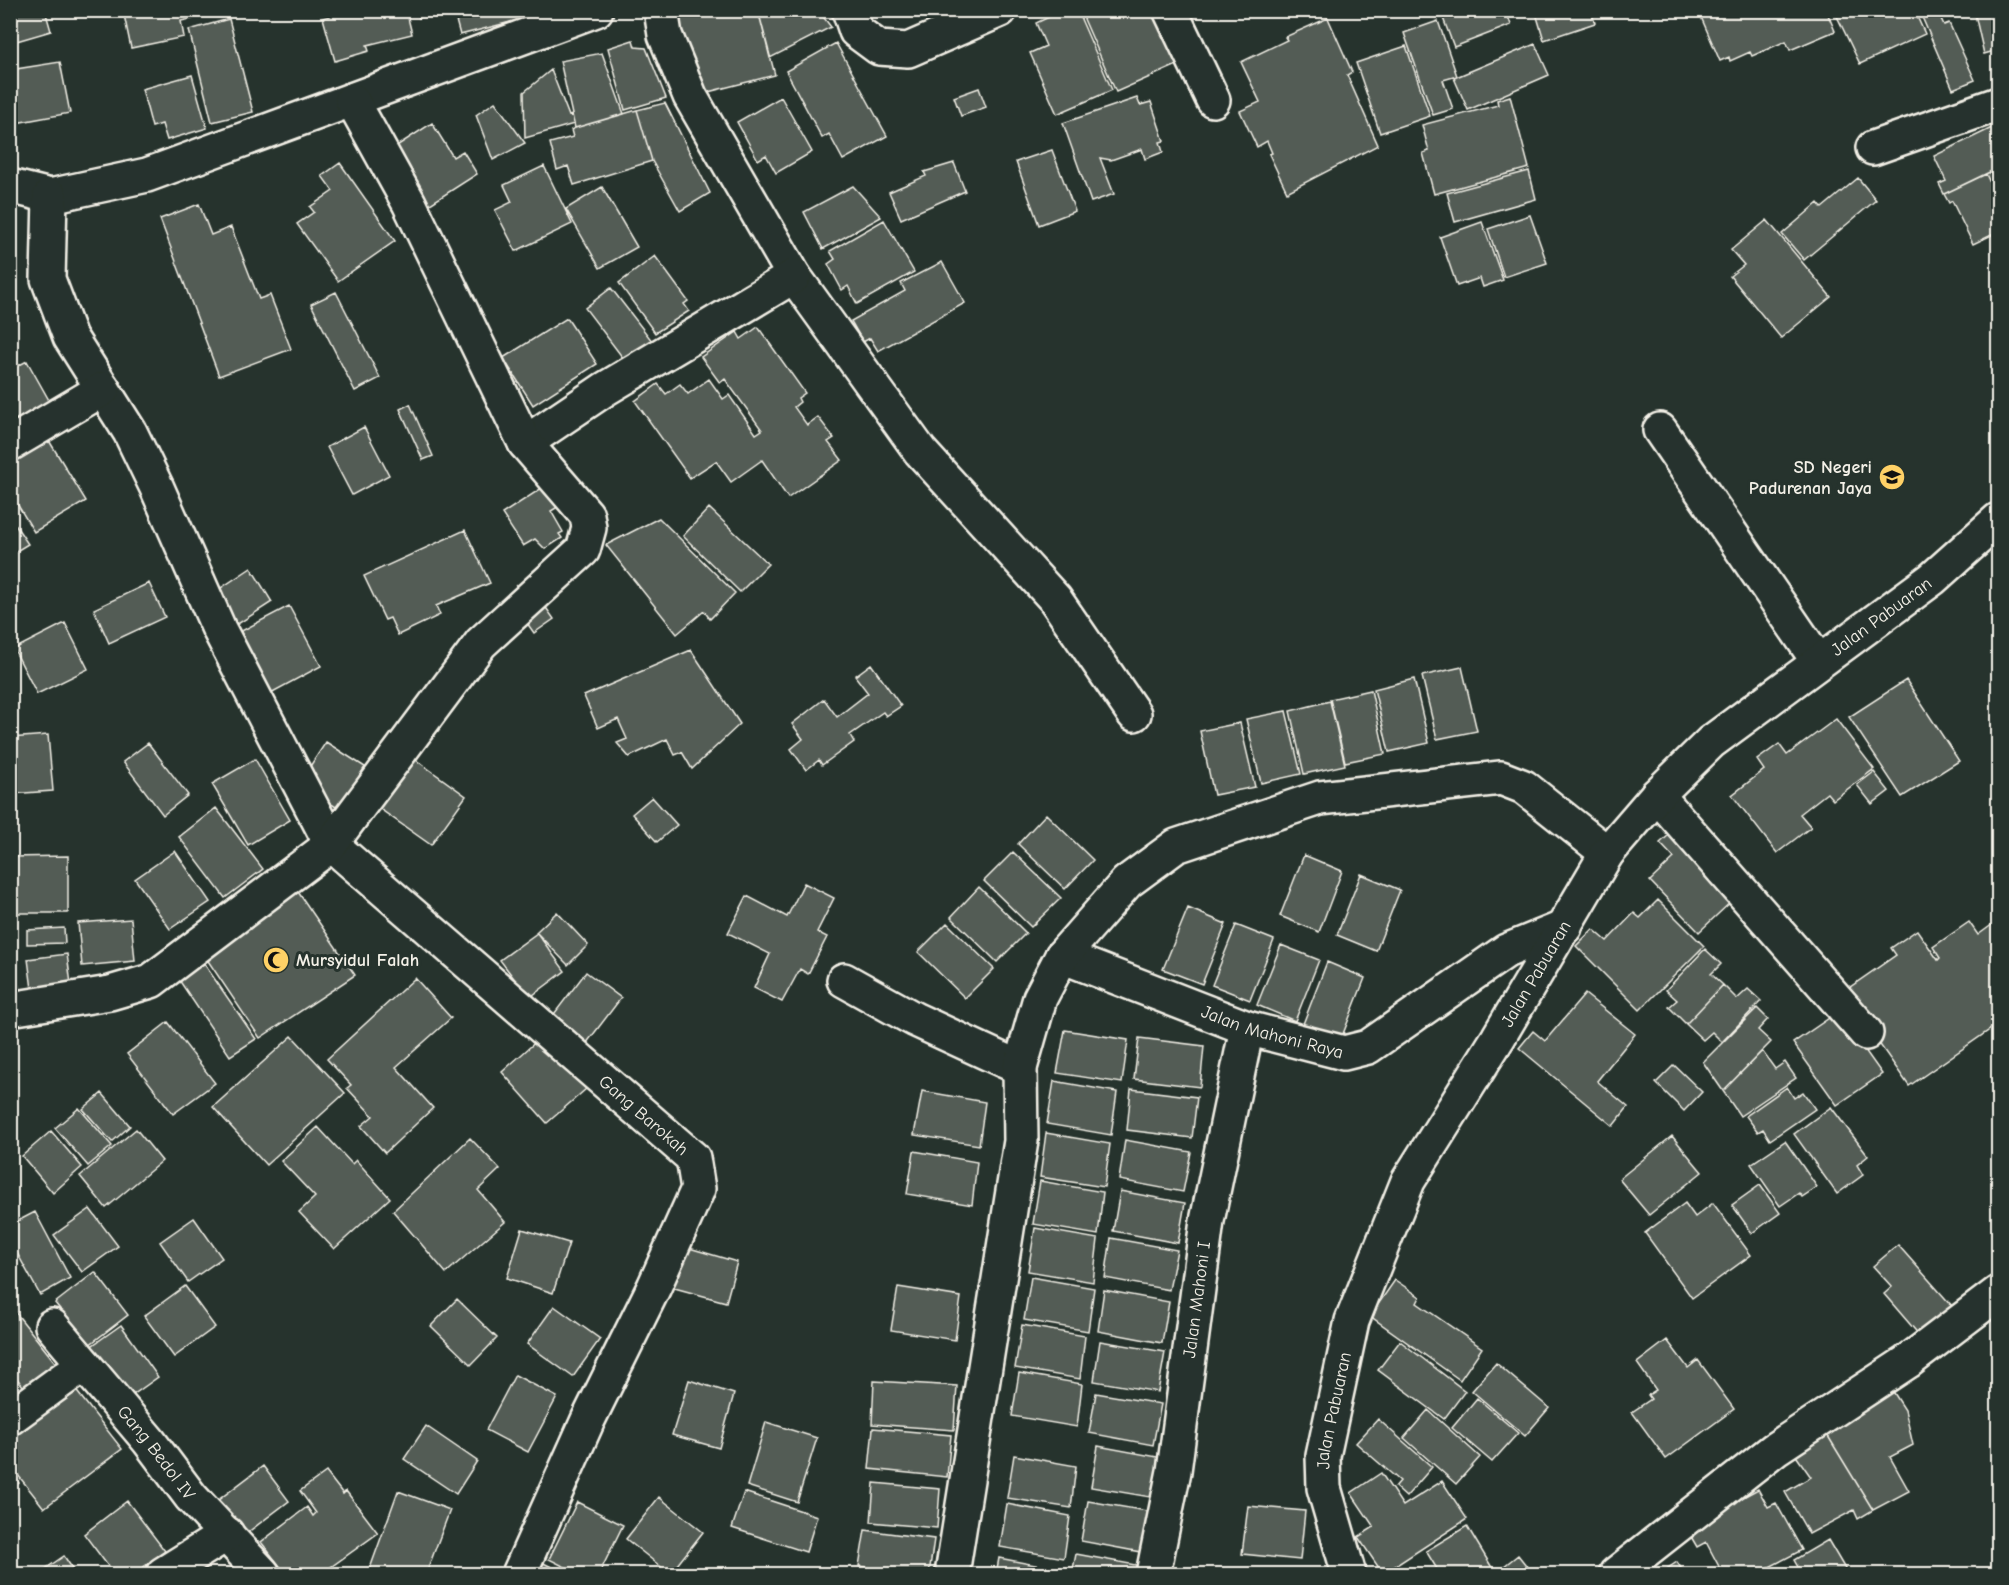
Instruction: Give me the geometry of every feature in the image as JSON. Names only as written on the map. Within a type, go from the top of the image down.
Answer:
[{"type":"street","points":[[10,186],[50,196],[147,175],[596,10]]},
{"type":"street","points":[[661,10],[665,35],[690,96],[794,276],[920,452],[1055,599],[1134,714]]},
{"type":"street","points":[[849,10],[856,31],[879,48],[908,50],[1000,10]]},
{"type":"street","points":[[1170,10],[1213,100]]},
{"type":"street","points":[[10,1009],[110,993],[151,981],[331,844],[480,643],[583,550],[589,528],[587,515],[525,442],[409,203],[352,100]]},
{"type":"street","points":[[1873,148],[1998,104]]},
{"type":"street","points":[[50,196],[48,279],[70,337],[130,432],[219,628],[331,844]]},
{"type":"street","points":[[525,442],[605,389],[794,276]]},
{"type":"street","points":[[10,444],[102,389]]},
{"type":"street","points":[[1660,430],[1818,661]]},
{"type":"street","name":"Jalan Pabuaran","points":[[1349,1575],[1324,1488],[1323,1455],[1352,1321],[1408,1181],[1565,927],[1607,853],[1657,795],[1711,742],[1932,579],[1998,520]]},
{"type":"street","points":[[952,1575],[1021,1141],[1020,1068],[1040,998],[1062,956],[1127,882],[1176,846],[1320,798],[1501,778],[1524,787],[1607,853]]},
{"type":"street","points":[[1657,795],[1866,1033]]},
{"type":"street","name":"Gang Barokah","points":[[331,844],[693,1158],[698,1189],[654,1287],[588,1420],[519,1575]]},
{"type":"street","name":"Jalan Mahoni Raya","points":[[1062,956],[1247,1028],[1344,1053],[1357,1051],[1376,1041],[1506,951],[1565,927]]},
{"type":"street","points":[[844,980],[914,1019],[1020,1068]]},
{"type":"street","name":"Jalan Mahoni I","points":[[1153,1575],[1174,1472],[1207,1221],[1247,1028]]},
{"type":"street","points":[[1616,1575],[1775,1449],[1907,1362],[1998,1293]]},
{"type":"street","name":"Gang Bedol IV","points":[[52,1326],[191,1497],[263,1575]]},
{"type":"street","points":[[10,1418],[84,1364]]},
{"type":"street","points":[[163,1575],[227,1534]]},
{"type":"building","points":[[10,10],[45,10],[51,31],[10,43]]},
{"type":"building","points":[[123,10],[214,10],[215,14],[181,21],[184,37],[131,48]]},
{"type":"building","points":[[328,10],[406,10],[412,34],[367,45],[369,51],[335,61],[323,18],[330,16]]},
{"type":"building","points":[[417,10],[446,10],[419,18]]},
{"type":"building","points":[[463,10],[556,10],[460,35],[454,13]]},
{"type":"building","points":[[672,10],[758,10],[775,75],[696,95]]},
{"type":"building","points":[[758,10],[818,10],[831,27],[770,58]]},
{"type":"building","points":[[936,10],[989,10],[940,20]]},
{"type":"building","points":[[1050,10],[1077,10],[1112,90],[1057,114],[1030,53],[1046,46],[1036,23],[1051,16]]},
{"type":"building","points":[[1080,10],[1164,10],[1186,61],[1116,92]]},
{"type":"building","points":[[1440,10],[1506,10],[1511,25],[1454,47]]},
{"type":"building","points":[[1535,10],[1591,10],[1595,23],[1544,40]]},
{"type":"building","points":[[1698,10],[1826,10],[1835,31],[1790,50],[1786,41],[1752,56],[1750,52],[1730,61],[1729,57],[1720,61]]},
{"type":"building","points":[[1834,10],[1864,10],[1866,13],[1871,10],[1914,10],[1925,34],[1860,64]]},
{"type":"building","points":[[1919,10],[1937,10],[1944,25],[1949,23],[1975,80],[1953,89]]},
{"type":"building","points":[[1974,10],[1998,10],[1998,50],[1984,54]]},
{"type":"building","points":[[1328,18],[1352,72],[1347,75],[1378,145],[1287,192],[1269,154],[1272,153],[1267,141],[1257,147],[1240,111],[1260,102],[1241,62],[1287,40],[1285,37]]},
{"type":"building","points":[[229,19],[253,112],[212,122],[189,30]]},
{"type":"building","points":[[1438,21],[1457,76],[1443,80],[1453,109],[1433,115],[1404,33]]},
{"type":"building","points":[[633,40],[635,47],[646,48],[666,98],[625,110],[608,48]]},
{"type":"building","points":[[836,43],[887,136],[843,160],[829,134],[822,138],[786,71]]},
{"type":"building","points":[[1535,44],[1549,75],[1468,110],[1454,78]]},
{"type":"building","points":[[1406,46],[1430,116],[1380,133],[1356,63]]},
{"type":"building","points":[[602,53],[624,114],[575,128],[560,61]]},
{"type":"building","points":[[60,62],[70,113],[10,124],[10,70]]},
{"type":"building","points":[[551,70],[574,124],[525,138],[524,92]]},
{"type":"building","points":[[192,75],[207,128],[167,140],[162,124],[152,127],[142,89]]},
{"type":"building","points":[[979,88],[986,107],[961,116],[954,97]]},
{"type":"building","points":[[1510,96],[1529,168],[1434,194],[1423,153],[1429,151],[1422,125],[1498,105],[1497,100]]},
{"type":"building","points":[[781,97],[812,152],[776,173],[766,155],[758,160],[737,122]]},
{"type":"building","points":[[1137,98],[1140,105],[1151,102],[1164,141],[1160,142],[1163,152],[1145,159],[1142,149],[1111,160],[1100,158],[1114,194],[1091,202],[1063,123]]},
{"type":"building","points":[[495,102],[525,143],[493,160],[476,115]]},
{"type":"building","points":[[665,103],[710,193],[680,211],[652,161],[637,110]]},
{"type":"building","points":[[637,110],[652,161],[574,185],[568,166],[557,170],[550,143],[573,137],[571,130],[575,128]]},
{"type":"building","points":[[432,123],[453,157],[463,151],[477,174],[424,208],[410,186],[417,181],[395,147]]},
{"type":"building","points":[[1998,125],[1998,168],[1944,194],[1939,184],[1946,181],[1934,156]]},
{"type":"building","points":[[1052,150],[1075,211],[1039,225],[1016,162]]},
{"type":"building","points":[[340,163],[395,241],[338,281],[297,224],[314,212],[310,207],[333,191],[322,176]]},
{"type":"building","points":[[954,163],[965,191],[901,219],[889,192],[926,176],[924,172]]},
{"type":"building","points":[[544,166],[572,224],[516,251],[495,210],[512,202],[504,185]]},
{"type":"building","points":[[1998,168],[1998,200],[1986,174]]},
{"type":"building","points":[[1529,171],[1536,199],[1455,222],[1447,193]]},
{"type":"building","points":[[1986,174],[1998,200],[1998,232],[1973,244],[1952,201],[1949,203],[1944,194]]},
{"type":"building","points":[[1858,178],[1876,200],[1804,260],[1782,234],[1818,203],[1822,208]]},
{"type":"building","points":[[853,186],[881,217],[823,249],[804,212]]},
{"type":"building","points":[[602,187],[637,247],[600,268],[566,209]]},
{"type":"building","points":[[199,204],[211,235],[231,227],[259,299],[270,295],[291,349],[219,376],[160,219]]},
{"type":"building","points":[[1530,215],[1547,263],[1504,277],[1488,229]]},
{"type":"building","points":[[884,220],[914,272],[857,304],[848,286],[842,290],[828,264],[835,259],[830,251]]},
{"type":"building","points":[[1767,220],[1831,297],[1781,338],[1730,276],[1744,265],[1731,250]]},
{"type":"building","points":[[1482,222],[1503,280],[1483,287],[1480,278],[1457,286],[1440,237]]},
{"type":"building","points":[[655,256],[688,301],[684,304],[689,311],[655,333],[619,283]]},
{"type":"building","points":[[942,262],[965,303],[878,351],[870,338],[863,342],[851,321],[905,291],[901,283]]},
{"type":"building","points":[[611,288],[656,346],[629,366],[585,308]]},
{"type":"building","points":[[336,292],[380,378],[355,391],[311,304]]},
{"type":"building","points":[[567,318],[597,364],[533,405],[503,358]]},
{"type":"building","points":[[758,327],[805,393],[798,398],[800,402],[794,407],[807,425],[818,417],[834,438],[828,442],[842,460],[788,498],[762,460],[731,482],[716,461],[690,478],[635,401],[658,384],[666,394],[680,384],[688,394],[709,379],[723,399],[729,395],[756,434],[762,430],[725,379],[720,383],[701,357],[737,332],[741,339]]},
{"type":"building","points":[[27,361],[50,402],[10,424],[10,370]]},
{"type":"building","points":[[410,404],[433,456],[423,460],[400,409]]},
{"type":"building","points":[[364,427],[389,475],[352,495],[327,447]]},
{"type":"building","points":[[48,439],[86,501],[34,532],[10,492],[10,461]]},
{"type":"building","points":[[548,484],[561,505],[551,511],[563,532],[559,534],[562,538],[545,549],[535,539],[523,546],[502,514]]},
{"type":"building","points":[[709,508],[768,564],[740,592],[683,536]]},
{"type":"building","points":[[10,517],[28,544],[10,555]]},
{"type":"building","points":[[659,518],[735,593],[710,619],[704,611],[677,634],[606,545]]},
{"type":"building","points":[[465,530],[490,583],[436,606],[440,615],[398,635],[390,618],[385,620],[364,576]]},
{"type":"building","points":[[251,568],[272,602],[233,627],[212,594]]},
{"type":"building","points":[[149,583],[165,617],[109,643],[94,609]]},
{"type":"building","points":[[542,602],[554,619],[534,633],[522,616]]},
{"type":"building","points":[[289,606],[321,666],[267,695],[234,635]]},
{"type":"building","points":[[65,623],[88,669],[37,694],[14,649]]},
{"type":"building","points":[[691,650],[740,724],[692,769],[682,752],[675,755],[667,739],[629,757],[617,743],[627,739],[618,719],[598,728],[584,696]]},
{"type":"building","points":[[871,664],[901,706],[886,716],[883,712],[850,735],[854,742],[822,765],[819,760],[806,770],[791,749],[803,739],[792,724],[824,699],[837,717],[868,693],[855,676]]},
{"type":"building","points":[[1462,667],[1477,731],[1437,739],[1422,676]]},
{"type":"building","points":[[1414,679],[1429,743],[1389,752],[1374,689]]},
{"type":"building","points":[[1906,680],[1959,761],[1902,797],[1849,717]]},
{"type":"building","points":[[1371,690],[1385,754],[1345,762],[1330,699]]},
{"type":"building","points":[[1330,701],[1345,765],[1304,774],[1290,711]]},
{"type":"building","points":[[1286,711],[1301,774],[1261,783],[1246,719]]},
{"type":"building","points":[[1836,719],[1874,769],[1833,800],[1827,793],[1800,814],[1811,827],[1777,853],[1732,795],[1764,770],[1757,760],[1779,744],[1787,755]]},
{"type":"building","points":[[1240,723],[1255,787],[1214,795],[1200,731]]},
{"type":"building","points":[[48,735],[53,791],[10,794],[10,738]]},
{"type":"building","points":[[326,742],[365,767],[339,809],[299,783]]},
{"type":"building","points":[[148,743],[188,795],[163,815],[123,762]]},
{"type":"building","points":[[409,755],[466,796],[431,845],[373,804]]},
{"type":"building","points":[[255,759],[290,820],[248,845],[212,784]]},
{"type":"building","points":[[1874,772],[1889,791],[1872,804],[1857,785]]},
{"type":"building","points":[[652,797],[677,825],[657,842],[632,814]]},
{"type":"building","points":[[216,808],[263,869],[225,898],[179,837]]},
{"type":"building","points":[[1046,814],[1093,860],[1065,889],[1018,844]]},
{"type":"building","points":[[1679,826],[1734,899],[1699,932],[1650,881],[1674,858],[1660,843]]},
{"type":"building","points":[[175,851],[210,902],[170,929],[135,879]]},
{"type":"building","points":[[1013,852],[1061,898],[1031,927],[984,881]]},
{"type":"building","points":[[1304,855],[1342,871],[1319,932],[1280,916]]},
{"type":"building","points":[[68,856],[68,913],[10,913],[10,857]]},
{"type":"building","points":[[1361,874],[1400,890],[1376,951],[1337,935]]},
{"type":"building","name":"Mursyidul Falah","points":[[292,883],[355,975],[260,1038],[198,946]]},
{"type":"building","points":[[804,883],[834,898],[817,932],[827,937],[808,974],[800,969],[782,1002],[754,988],[770,954],[728,933],[747,896],[787,917]]},
{"type":"building","points":[[979,887],[1026,933],[997,962],[951,917]]},
{"type":"building","points":[[1658,900],[1704,946],[1640,1010],[1576,946],[1593,929],[1607,941],[1634,913],[1640,918]]},
{"type":"building","points":[[1188,908],[1226,924],[1202,984],[1163,969]]},
{"type":"building","points":[[557,912],[588,945],[568,965],[536,932]]},
{"type":"building","points":[[131,919],[135,961],[82,966],[78,923]]},
{"type":"building","points":[[1969,922],[1978,935],[1993,924],[1998,932],[1998,1024],[1909,1086],[1843,992],[1896,955],[1891,948],[1917,930],[1938,960],[1940,958],[1933,947]]},
{"type":"building","points":[[947,923],[994,969],[965,998],[918,952]]},
{"type":"building","points":[[1236,925],[1274,940],[1250,1000],[1212,985]]},
{"type":"building","points":[[64,928],[65,943],[27,944],[27,930]]},
{"type":"building","points":[[537,933],[565,971],[529,998],[500,960]]},
{"type":"building","points":[[10,938],[14,938],[19,991],[10,992]]},
{"type":"building","points":[[1281,945],[1319,960],[1295,1021],[1257,1005]]},
{"type":"building","points":[[1705,949],[1721,964],[1711,974],[1723,985],[1686,1024],[1669,1007],[1677,1000],[1666,990]]},
{"type":"building","points":[[196,952],[256,1039],[230,1056],[171,968]]},
{"type":"building","points":[[67,954],[71,984],[32,989],[28,959]]},
{"type":"building","points":[[1327,962],[1365,978],[1341,1039],[1303,1024]]},
{"type":"building","points":[[586,972],[621,998],[586,1044],[551,1018]]},
{"type":"building","points":[[415,978],[451,1018],[396,1067],[433,1108],[385,1153],[361,1126],[373,1116],[347,1088],[351,1085],[327,1059]]},
{"type":"building","points":[[1723,985],[1737,999],[1748,989],[1761,1001],[1722,1042],[1712,1032],[1703,1040],[1686,1024]]},
{"type":"building","points":[[1585,994],[1635,1034],[1597,1081],[1628,1107],[1613,1126],[1519,1048],[1533,1031],[1545,1041]]},
{"type":"building","points":[[1757,1008],[1768,1019],[1758,1030],[1771,1042],[1723,1091],[1703,1062]]},
{"type":"building","points":[[1838,1012],[1882,1074],[1837,1105],[1793,1043]]},
{"type":"building","points":[[168,1022],[215,1083],[173,1114],[127,1054]]},
{"type":"building","points":[[1065,1030],[1128,1040],[1122,1083],[1057,1073]]},
{"type":"building","points":[[292,1036],[345,1093],[266,1165],[213,1107]]},
{"type":"building","points":[[540,1038],[586,1089],[547,1123],[502,1072]]},
{"type":"building","points":[[1139,1038],[1204,1046],[1200,1087],[1134,1079]]},
{"type":"building","points":[[1762,1051],[1775,1069],[1785,1062],[1796,1078],[1740,1116],[1723,1091]]},
{"type":"building","points":[[1674,1065],[1702,1092],[1684,1111],[1656,1083]]},
{"type":"building","points":[[1054,1081],[1117,1092],[1111,1135],[1047,1124]]},
{"type":"building","points":[[1787,1087],[1794,1098],[1803,1092],[1815,1109],[1770,1140],[1763,1129],[1758,1132],[1746,1116]]},
{"type":"building","points":[[1131,1089],[1197,1097],[1192,1138],[1127,1130]]},
{"type":"building","points":[[922,1091],[985,1102],[979,1145],[914,1135]]},
{"type":"building","points":[[102,1093],[130,1126],[112,1142],[83,1109]]},
{"type":"building","points":[[1831,1107],[1868,1156],[1857,1165],[1863,1175],[1837,1194],[1794,1134]]},
{"type":"building","points":[[79,1108],[112,1146],[88,1166],[55,1128]]},
{"type":"building","points":[[318,1127],[352,1164],[356,1160],[390,1198],[334,1249],[299,1212],[315,1197],[281,1161]]},
{"type":"building","points":[[136,1129],[162,1161],[106,1208],[80,1176]]},
{"type":"building","points":[[51,1131],[82,1167],[53,1193],[22,1156]]},
{"type":"building","points":[[1046,1133],[1110,1144],[1104,1187],[1040,1177]]},
{"type":"building","points":[[1672,1136],[1702,1172],[1649,1215],[1619,1179]]},
{"type":"building","points":[[470,1138],[500,1169],[478,1190],[505,1222],[446,1273],[393,1211]]},
{"type":"building","points":[[1125,1140],[1191,1152],[1183,1192],[1119,1180]]},
{"type":"building","points":[[1785,1141],[1817,1187],[1802,1197],[1799,1193],[1780,1206],[1751,1164]]},
{"type":"building","points":[[914,1151],[977,1162],[972,1205],[907,1194]]},
{"type":"building","points":[[1040,1181],[1103,1192],[1098,1235],[1033,1224]]},
{"type":"building","points":[[1760,1185],[1780,1213],[1752,1233],[1732,1205]]},
{"type":"building","points":[[1120,1191],[1185,1203],[1178,1243],[1113,1231]]},
{"type":"building","points":[[1685,1203],[1695,1217],[1713,1203],[1751,1255],[1692,1298],[1645,1233]]},
{"type":"building","points":[[90,1209],[118,1246],[82,1272],[54,1235]]},
{"type":"building","points":[[35,1212],[70,1278],[40,1295],[10,1240],[10,1225]]},
{"type":"building","points":[[194,1218],[222,1258],[188,1282],[160,1242]]},
{"type":"building","points":[[1035,1228],[1098,1239],[1093,1282],[1028,1271]]},
{"type":"building","points":[[522,1229],[569,1243],[553,1293],[507,1278]]},
{"type":"building","points":[[1111,1238],[1177,1250],[1169,1290],[1105,1278]]},
{"type":"building","points":[[679,1245],[737,1262],[726,1302],[667,1286]]},
{"type":"building","points":[[1898,1245],[1960,1315],[1927,1344],[1884,1294],[1892,1287],[1873,1266]]},
{"type":"building","points":[[95,1272],[128,1315],[89,1345],[55,1303]]},
{"type":"building","points":[[1031,1277],[1094,1288],[1088,1331],[1024,1320]]},
{"type":"building","points":[[1395,1280],[1420,1297],[1417,1303],[1482,1348],[1460,1380],[1370,1316]]},
{"type":"building","points":[[185,1286],[215,1327],[174,1357],[144,1316]]},
{"type":"building","points":[[898,1287],[961,1297],[955,1340],[891,1330]]},
{"type":"building","points":[[1104,1290],[1169,1302],[1162,1343],[1098,1331]]},
{"type":"building","points":[[457,1299],[497,1338],[471,1365],[431,1326]]},
{"type":"building","points":[[554,1306],[600,1339],[573,1377],[527,1344]]},
{"type":"building","points":[[16,1313],[58,1366],[27,1391],[10,1370],[10,1317]]},
{"type":"building","points":[[121,1325],[158,1377],[123,1402],[86,1350]]},
{"type":"building","points":[[1022,1325],[1085,1336],[1080,1379],[1015,1368]]},
{"type":"building","points":[[1667,1340],[1688,1368],[1698,1360],[1734,1409],[1666,1459],[1632,1412],[1651,1399],[1648,1395],[1656,1390],[1637,1363]]},
{"type":"building","points":[[1100,1341],[1165,1352],[1158,1392],[1094,1381]]},
{"type":"building","points":[[1400,1341],[1465,1391],[1444,1419],[1378,1370]]},
{"type":"building","points":[[1496,1363],[1549,1408],[1525,1436],[1472,1391]]},
{"type":"building","points":[[1019,1373],[1082,1384],[1077,1427],[1012,1416]]},
{"type":"building","points":[[515,1375],[557,1397],[528,1452],[486,1430]]},
{"type":"building","points":[[689,1380],[734,1394],[719,1448],[672,1435]]},
{"type":"building","points":[[874,1381],[957,1386],[954,1430],[872,1424]]},
{"type":"building","points":[[1887,1382],[1905,1410],[1913,1445],[1890,1457],[1909,1491],[1873,1510],[1820,1423]]},
{"type":"building","points":[[71,1384],[122,1449],[44,1508],[10,1465],[10,1431]]},
{"type":"building","points":[[1096,1393],[1161,1404],[1153,1445],[1089,1433]]},
{"type":"building","points":[[1477,1398],[1518,1433],[1492,1462],[1452,1428]]},
{"type":"building","points":[[1428,1410],[1480,1457],[1456,1484],[1404,1438]]},
{"type":"building","points":[[1378,1419],[1432,1467],[1406,1497],[1395,1487],[1400,1481],[1356,1443]]},
{"type":"building","points":[[766,1422],[817,1438],[797,1502],[747,1486]]},
{"type":"building","points":[[1820,1423],[1873,1510],[1858,1519],[1854,1510],[1809,1534],[1785,1492],[1811,1477],[1792,1450]]},
{"type":"building","points":[[426,1426],[477,1461],[456,1494],[404,1459]]},
{"type":"building","points":[[873,1428],[951,1435],[947,1477],[869,1469]]},
{"type":"building","points":[[1098,1446],[1163,1458],[1156,1498],[1091,1487]]},
{"type":"building","points":[[1014,1455],[1076,1466],[1071,1508],[1007,1498]]},
{"type":"building","points":[[263,1466],[289,1501],[243,1536],[217,1501]]},
{"type":"building","points":[[10,1471],[19,1483],[10,1489]]},
{"type":"building","points":[[326,1472],[343,1494],[346,1491],[378,1533],[321,1574],[286,1574],[261,1542],[307,1507],[313,1516],[316,1513],[300,1491]]},
{"type":"building","points":[[1381,1473],[1403,1506],[1442,1481],[1467,1519],[1383,1574],[1358,1537],[1374,1527],[1351,1493]]},
{"type":"building","points":[[874,1483],[940,1489],[937,1528],[871,1522]]},
{"type":"building","points":[[1758,1489],[1768,1507],[1776,1503],[1802,1550],[1756,1574],[1723,1574],[1706,1542],[1697,1547],[1686,1528]]},
{"type":"building","points":[[398,1491],[450,1510],[426,1574],[368,1574]]},
{"type":"building","points":[[744,1492],[817,1516],[806,1552],[732,1528]]},
{"type":"building","points":[[659,1497],[703,1532],[670,1574],[626,1539]]},
{"type":"building","points":[[127,1501],[165,1551],[134,1574],[114,1574],[84,1534]]},
{"type":"building","points":[[1088,1501],[1153,1512],[1146,1553],[1081,1541]]},
{"type":"building","points":[[577,1502],[623,1525],[599,1574],[579,1574],[549,1559]]},
{"type":"building","points":[[1007,1504],[1070,1516],[1064,1558],[1000,1547]]},
{"type":"building","points":[[1248,1506],[1305,1511],[1300,1560],[1242,1554]]},
{"type":"building","points":[[1467,1526],[1494,1571],[1488,1574],[1440,1574],[1426,1551]]},
{"type":"building","points":[[865,1530],[934,1539],[929,1574],[911,1574],[859,1566]]},
{"type":"building","points":[[1828,1540],[1848,1574],[1802,1574],[1794,1560]]},
{"type":"building","points":[[1076,1554],[1141,1566],[1139,1574],[1072,1574]]},
{"type":"building","points":[[1518,1555],[1533,1574],[1494,1574]]},
{"type":"building","points":[[64,1556],[76,1574],[38,1574]]},
{"type":"building","points":[[531,1557],[566,1574],[523,1574]]},
{"type":"building","points":[[999,1558],[1062,1570],[1061,1574],[996,1574]]},
{"type":"building","points":[[1677,1562],[1685,1574],[1659,1574]]},
{"type":"place","name":"SD Negeri Padurenan Jaya","points":[[1892,477]]},
{"type":"place","name":"Mursyidul Falah","points":[[276,960]]}]
